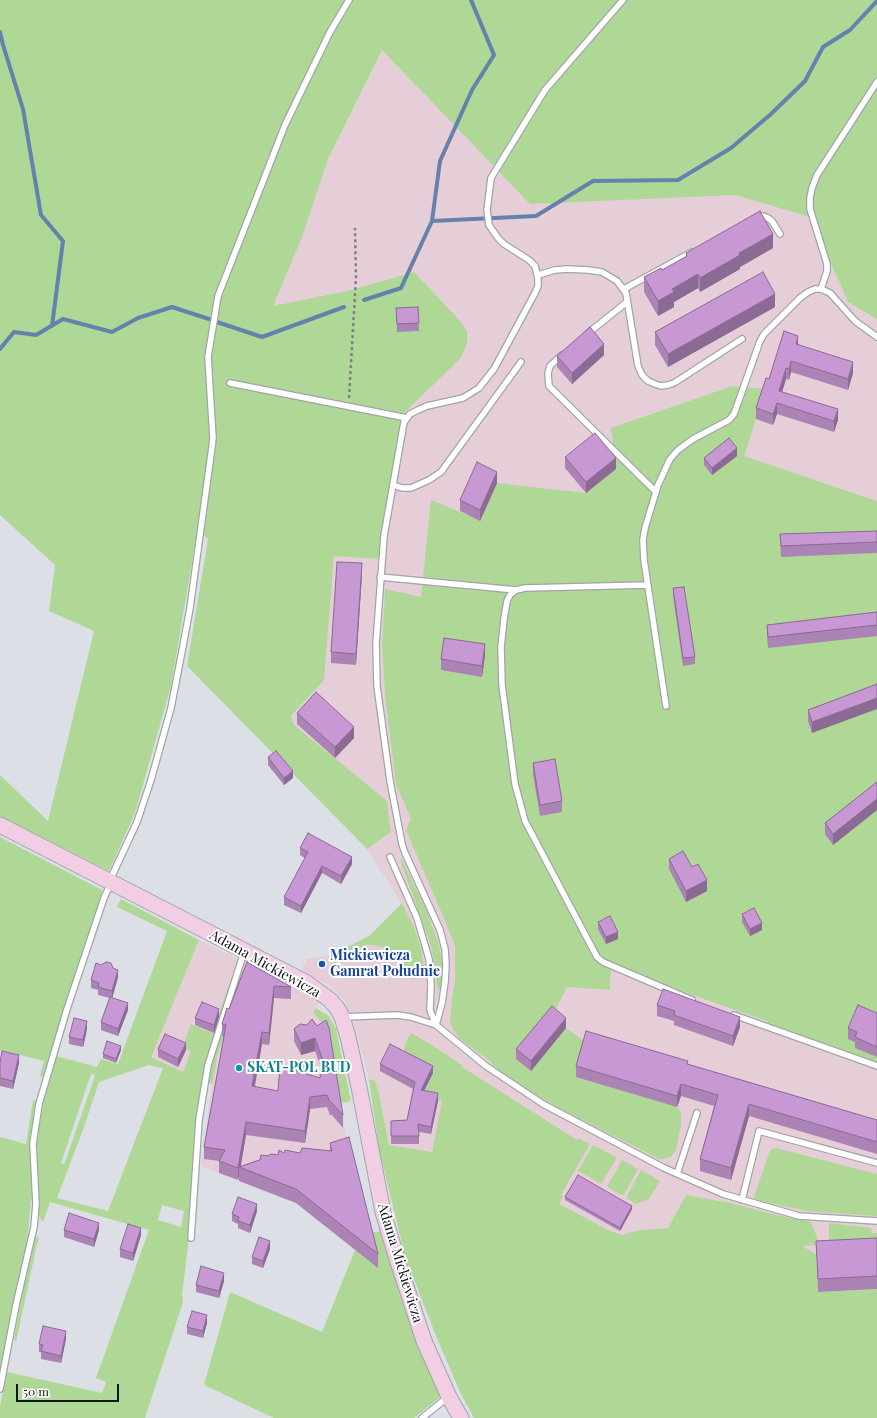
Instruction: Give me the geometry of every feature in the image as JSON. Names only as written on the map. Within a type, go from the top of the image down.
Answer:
[{"type":"street","name":"Adama Mickiewicza","points":[[0,825],[110,883],[307,983],[330,1000],[337,1008],[342,1017],[348,1037],[383,1212],[409,1299],[419,1327],[449,1397],[461,1418]]},
{"type":"lane","points":[[0,1389],[34,1223],[36,1204],[33,1144],[36,1117],[42,1091],[67,1009],[104,898],[137,822],[151,780],[171,708],[181,660],[190,608],[212,447],[208,357],[218,296],[285,125],[330,32],[349,0]]},
{"type":"lane","points":[[436,1025],[442,1003],[445,982],[445,949],[440,930],[405,853],[390,781],[376,669],[376,644],[384,536],[404,422],[418,410],[427,406],[463,398],[479,388],[494,369],[535,293],[538,286],[538,275],[534,266],[529,260],[504,244],[489,225],[487,217],[491,178],[545,90],[623,0]]},
{"type":"lane","points":[[821,289],[827,271],[827,264],[810,209],[812,188],[817,175],[877,82]]},
{"type":"lane","points":[[751,221],[763,216],[768,218],[772,221],[780,234]]},
{"type":"lane","points":[[624,289],[701,248]]},
{"type":"lane","points":[[538,275],[567,268],[602,272],[617,281],[626,293],[638,366],[642,375],[648,381],[661,386],[674,383],[742,339]]},
{"type":"lane","points":[[666,706],[644,560],[644,540],[645,528],[656,492],[670,459],[678,450],[693,439],[729,420],[734,414],[760,341],[768,329],[808,292],[821,289],[830,293],[855,322],[877,337]]},
{"type":"lane","points":[[585,336],[628,302]]},
{"type":"lane","points":[[567,351],[550,366],[548,373],[549,386],[656,492]]},
{"type":"lane","points":[[393,485],[402,488],[411,488],[429,480],[441,472],[521,362]]},
{"type":"lane","points":[[230,383],[407,418]]},
{"type":"lane","points":[[380,578],[516,590],[525,588],[648,585]]},
{"type":"lane","points":[[516,590],[510,594],[507,601],[504,619],[501,647],[502,685],[515,784],[525,821],[597,957],[603,962],[701,1003]]},
{"type":"lane","points":[[390,857],[417,918],[429,959],[431,984],[430,1010],[436,1025]]},
{"type":"lane","points":[[191,1238],[199,1120],[208,1065],[244,951]]},
{"type":"lane","points":[[342,1017],[397,1014],[436,1025],[496,1074],[543,1104],[677,1174],[723,1194],[799,1216],[877,1221]]},
{"type":"lane","points":[[731,1014],[877,1066]]},
{"type":"lane","points":[[677,1174],[697,1113]]},
{"type":"lane","points":[[742,1200],[759,1131],[877,1163]]},
{"type":"lane","points":[[422,1418],[449,1397]]},
{"type":"path","points":[[348,406],[356,277],[355,228]]},
{"type":"shaded area","points":[[382,50],[530,203],[735,195],[810,217],[848,302],[877,319],[877,501],[743,456],[766,389],[732,386],[611,428],[616,469],[586,493],[497,483],[480,521],[382,646],[385,696],[396,784],[609,990],[611,956],[540,816],[533,774],[748,974],[770,1029],[877,1066],[877,1289],[818,1292],[816,1254],[713,1200],[686,1195],[668,1228],[640,1230],[622,1235],[432,1152],[389,1145],[378,1089],[375,1081],[369,1079],[355,1027],[345,1001],[329,985],[301,970],[307,959],[330,956],[369,936],[402,904],[367,849],[391,832],[294,725],[291,716],[324,680],[334,556],[401,439],[404,413],[460,359],[414,272],[351,290],[272,306],[301,240],[328,159]]},
{"type":"shaded area","points":[[199,940],[313,994],[321,1001],[313,1012],[328,1032],[347,1141],[378,1268],[296,1203],[201,1166],[212,1084],[200,1081],[150,1056]]},
{"type":"green space","points":[[0,0],[877,0],[877,319],[848,302],[810,217],[735,195],[530,204],[382,50],[328,159],[301,240],[273,306],[351,290],[414,272],[460,321],[467,331],[467,344],[460,359],[404,413],[382,559],[334,556],[324,680],[291,716],[294,725],[387,801],[391,832],[367,849],[187,666],[208,539],[201,533],[196,538],[171,686],[135,813],[109,871],[0,816],[0,775],[48,821],[94,631],[49,611],[55,565],[0,515]]},
{"type":"green space","points":[[732,386],[766,389],[744,456],[877,501],[877,1066],[770,1029],[767,1021],[681,991],[611,961],[610,990],[567,987],[552,1016],[531,1071],[566,1028],[677,1107],[681,1112],[681,1126],[676,1150],[671,1157],[659,1159],[555,1106],[501,1073],[490,1061],[460,1039],[453,1029],[450,1022],[455,980],[455,946],[406,830],[411,819],[396,784],[385,696],[382,646],[385,589],[421,597],[431,500],[480,520],[497,483],[586,493],[616,469],[611,428]]},
{"type":"green space","points":[[0,837],[102,890],[43,1077],[40,1076],[44,1061],[0,1050]]},
{"type":"green space","points":[[401,858],[425,907],[439,945],[442,961],[442,978],[441,988],[439,990],[437,987],[431,946],[401,863]]},
{"type":"green space","points":[[121,899],[199,940],[151,1057],[183,1072],[191,1051],[182,1047],[191,1024],[212,1033],[228,988],[236,989],[243,969],[248,971],[218,1053],[212,1084],[204,1082],[195,1143],[189,1237],[182,1295],[183,1302],[145,1418],[0,1418],[0,1406],[7,1372],[102,1393],[106,1382],[96,1378],[149,1230],[50,1202],[43,1222],[39,1216],[37,1135],[47,1086],[56,1056],[97,1067],[101,1059],[118,1064],[167,931],[117,907]],"holes":[[[149,1065],[163,1068],[108,1211],[57,1198],[83,1130],[99,1082]],[[91,1074],[94,1074],[95,1076],[64,1165],[61,1163]],[[162,1205],[184,1211],[181,1227],[158,1220]]]},
{"type":"green space","points":[[402,903],[414,927],[421,948],[425,977],[413,979],[404,975],[407,968],[402,965],[405,958],[383,947],[374,945],[365,945],[333,964],[330,956],[369,936]]},
{"type":"green space","points":[[316,1008],[329,1016],[336,1029],[351,1101],[341,1103],[328,1032],[313,1012]]},
{"type":"green space","points":[[411,1033],[440,1050],[463,1066],[462,1067],[577,1140],[579,1138],[590,1144],[561,1195],[563,1196],[559,1204],[608,1230],[622,1235],[640,1230],[668,1228],[686,1195],[730,1203],[811,1222],[820,1245],[802,1246],[816,1254],[818,1292],[877,1289],[877,1418],[474,1418],[461,1394],[436,1336],[405,1256],[379,1149],[369,1079],[375,1081],[378,1089],[389,1145],[432,1152],[442,1101],[424,1096],[423,1093],[435,1071],[406,1055],[402,1055],[404,1046]]},
{"type":"green space","points":[[33,1100],[37,1101],[30,1144],[32,1199],[27,1243],[17,1284],[0,1374],[0,1137],[26,1144]]},
{"type":"green space","points":[[593,1145],[617,1157],[601,1184],[578,1171]]},
{"type":"green space","points":[[776,1148],[877,1174],[877,1216],[807,1211],[756,1200],[754,1197],[768,1156],[771,1149]]},
{"type":"green space","points":[[622,1160],[638,1169],[623,1196],[607,1187]]},
{"type":"green space","points":[[641,1170],[660,1181],[649,1199],[636,1204],[626,1198]]},
{"type":"green space","points":[[829,1223],[871,1228],[872,1233],[877,1233],[877,1239],[829,1240]]},
{"type":"green space","points":[[383,1231],[399,1294],[443,1395],[414,1418],[274,1418],[204,1385],[230,1292],[322,1332],[355,1250],[378,1267],[370,1233]]},
{"type":"green space","points":[[39,1237],[16,1342],[14,1339],[24,1285],[35,1238]]},
{"type":"building","points":[[760,211],[773,234],[739,253],[740,255],[700,278],[698,274],[672,289],[674,292],[658,301],[644,277],[661,268],[662,270],[687,256],[686,253]]},
{"type":"building","points":[[763,272],[775,294],[668,354],[655,332]]},
{"type":"building","points":[[418,307],[419,323],[397,324],[396,308]]},
{"type":"building","points":[[590,327],[604,344],[572,373],[557,356]]},
{"type":"building","points":[[784,331],[798,336],[796,344],[853,362],[848,379],[791,361],[789,369],[786,368],[779,391],[838,409],[834,421],[777,403],[773,414],[756,408],[766,378],[769,379]]},
{"type":"building","points":[[595,433],[616,458],[586,482],[565,457]]},
{"type":"building","points":[[729,438],[737,448],[712,468],[704,458]]},
{"type":"building","points":[[477,462],[497,472],[480,510],[460,500]]},
{"type":"building","points":[[877,531],[877,542],[781,546],[780,534]]},
{"type":"building","points":[[337,562],[362,563],[356,654],[331,652]]},
{"type":"building","points":[[684,587],[695,657],[683,658],[673,588]]},
{"type":"building","points":[[877,612],[877,625],[768,637],[767,625]]},
{"type":"building","points":[[444,638],[485,644],[482,666],[441,659]]},
{"type":"building","points":[[877,684],[877,698],[812,722],[808,710]]},
{"type":"building","points":[[316,692],[354,727],[335,747],[297,713]]},
{"type":"building","points":[[276,751],[293,771],[284,778],[268,757]]},
{"type":"building","points":[[555,759],[562,801],[540,805],[533,763]]},
{"type":"building","points":[[877,782],[877,799],[833,834],[825,823]]},
{"type":"building","points":[[308,833],[352,857],[341,876],[322,866],[301,906],[284,897],[308,852],[300,848]]},
{"type":"building","points":[[683,851],[692,867],[698,864],[707,880],[686,891],[669,859]]},
{"type":"building","points":[[754,908],[762,923],[750,929],[742,914]]},
{"type":"building","points":[[610,916],[618,932],[606,937],[598,922]]},
{"type":"building","points":[[106,962],[111,963],[113,968],[118,970],[112,991],[98,987],[99,983],[91,980],[96,963],[101,965]]},
{"type":"building","points":[[247,962],[291,987],[274,986],[269,1033],[262,1032],[252,1086],[278,1091],[281,1066],[320,1078],[322,1058],[315,1038],[301,1043],[294,1029],[300,1024],[307,1025],[312,1019],[317,1026],[326,1020],[329,1028],[343,1115],[330,1102],[327,1095],[310,1097],[305,1131],[246,1122],[238,1168],[219,1161],[225,1150],[204,1147],[226,1025],[222,1024],[227,1008],[229,1009]]},
{"type":"building","points":[[663,989],[740,1017],[733,1036],[674,1015],[675,1011],[657,1005]]},
{"type":"building","points":[[110,997],[128,1003],[118,1029],[101,1022]]},
{"type":"building","points":[[202,1002],[219,1009],[214,1025],[195,1018]]},
{"type":"building","points":[[858,1005],[877,1013],[877,1047],[855,1037],[857,1032],[848,1028]]},
{"type":"building","points":[[552,1006],[566,1018],[531,1061],[516,1049]]},
{"type":"building","points":[[74,1018],[87,1021],[83,1040],[69,1037]]},
{"type":"building","points":[[586,1031],[688,1061],[687,1064],[877,1120],[877,1142],[749,1104],[731,1168],[700,1159],[718,1095],[681,1084],[677,1096],[576,1066]]},
{"type":"building","points":[[165,1034],[186,1043],[178,1059],[158,1049]]},
{"type":"building","points":[[107,1041],[121,1046],[116,1059],[103,1054]]},
{"type":"building","points":[[390,1044],[433,1066],[421,1090],[438,1093],[431,1127],[418,1124],[419,1136],[391,1136],[391,1121],[407,1120],[415,1082],[380,1064]]},
{"type":"building","points":[[2,1051],[19,1055],[13,1081],[0,1078]]},
{"type":"building","points":[[349,1137],[378,1254],[296,1189],[239,1167],[260,1160],[261,1155],[278,1155],[279,1150],[284,1153],[285,1150],[300,1153],[302,1148],[332,1151],[330,1143]]},
{"type":"building","points":[[578,1175],[632,1206],[620,1228],[565,1197]]},
{"type":"building","points":[[238,1197],[257,1204],[250,1225],[238,1221],[239,1217],[232,1214]]},
{"type":"building","points":[[69,1213],[99,1223],[94,1239],[64,1230]]},
{"type":"building","points":[[128,1224],[141,1228],[133,1253],[120,1249]]},
{"type":"building","points":[[259,1237],[270,1241],[263,1261],[252,1257]]},
{"type":"building","points":[[877,1238],[877,1276],[818,1279],[816,1241]]},
{"type":"building","points":[[201,1266],[224,1273],[219,1291],[196,1285]]},
{"type":"building","points":[[192,1311],[207,1315],[203,1331],[187,1327]]},
{"type":"building","points":[[43,1326],[66,1331],[61,1356],[41,1351],[43,1345],[39,1344]]},
{"type":"waterway","points":[[364,300],[401,288],[432,221],[440,161],[472,90],[494,55],[471,0]]},
{"type":"waterway","points":[[432,221],[536,216],[593,181],[678,180],[731,148],[771,114],[805,81],[823,47],[850,30],[877,1]]},
{"type":"waterway","points":[[0,32],[23,109],[41,215],[63,241],[52,326]]},
{"type":"waterway","points":[[0,349],[14,332],[36,335],[63,319],[112,332],[138,318],[172,307],[209,319]]},
{"type":"waterway","points":[[217,322],[262,337],[344,307]]},
{"type":"place","name":"Mickiewicza Gamrat Południe","points":[[322,964]]},
{"type":"place","name":"SKAT-POL BUD","points":[[239,1068]]}]
